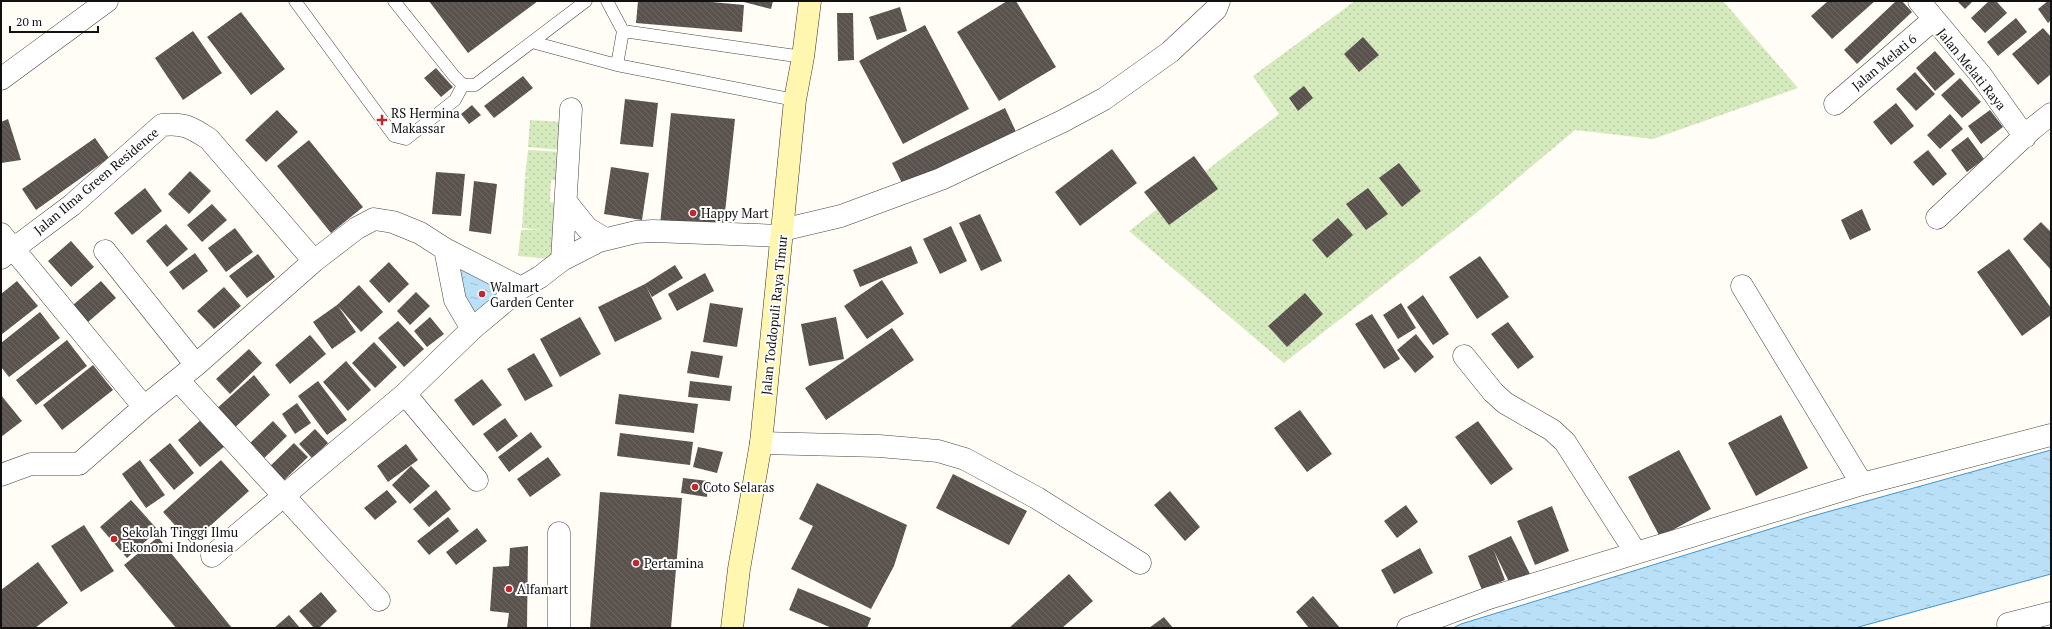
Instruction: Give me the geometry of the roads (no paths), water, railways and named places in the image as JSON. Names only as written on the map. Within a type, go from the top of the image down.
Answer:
[{"type":"main road","name":"Jalan Toddopuli Raya Timur","points":[[732,628],[739,569],[761,443],[795,100],[803,57],[810,1]]},
{"type":"street","points":[[1,79],[107,1]]},
{"type":"street","points":[[212,556],[405,394],[472,329],[521,288],[540,277],[562,260],[605,239],[653,231],[782,233],[841,216],[941,179],[1063,121],[1104,99],[1170,52],[1216,9],[1219,1]]},
{"type":"street","name":"Jalan Melati Raya","points":[[1919,1],[1933,20],[1980,74],[2025,137]]},
{"type":"street","name":"Jalan Melati 6","points":[[1836,104],[1933,20]]},
{"type":"street","points":[[562,260],[571,109]]},
{"type":"street","points":[[1937,218],[2051,114]]},
{"type":"street","name":"Jalan Ilma Green Residence","points":[[144,406],[5,247],[72,205],[162,125],[179,123],[192,127],[209,139],[314,262]]},
{"type":"street","points":[[566,202],[586,228],[605,239]]},
{"type":"street","points":[[1,475],[31,464],[80,464],[144,406],[196,365],[314,262],[357,228],[374,219],[393,222],[420,233],[445,249],[521,288]]},
{"type":"street","points":[[445,249],[455,300],[472,329]]},
{"type":"street","points":[[105,251],[196,365]]},
{"type":"street","points":[[1742,286],[1862,484]]},
{"type":"street","points":[[1464,356],[1493,392],[1505,403],[1552,430],[1565,442],[1636,553]]},
{"type":"street","points":[[178,380],[283,497],[379,600]]},
{"type":"street","points":[[405,394],[477,480]]},
{"type":"street","points":[[1408,628],[1489,598],[1862,484],[2051,435]]},
{"type":"street","points":[[761,443],[879,446],[938,450],[966,459],[1037,498],[1140,563]]},
{"type":"street","points":[[559,533],[559,628]]},
{"type":"street","points":[[2008,624],[2051,613]]},
{"type":"lane","points":[[295,1],[394,136],[406,139],[455,100],[463,84]]},
{"type":"lane","points":[[394,1],[454,76],[463,84],[475,85],[586,1]]},
{"type":"lane","points":[[607,1],[623,30],[617,65]]},
{"type":"lane","points":[[623,30],[803,57]]},
{"type":"lane","points":[[532,42],[617,65],[795,100]]},
{"type":"water","name":"Walmart Garden Center","points":[[453,260],[510,288],[473,320],[460,299]]},
{"type":"water","points":[[2051,450],[2051,574],[1855,628],[1453,628],[1461,624],[1809,517]]},
{"type":"place","name":"RS Hermina Makassar","points":[[382,120]]},
{"type":"place","name":"Happy Mart","points":[[693,213]]},
{"type":"place","name":"Walmart Garden Center","points":[[482,294]]},
{"type":"place","name":"Coto Selaras","points":[[695,487]]},
{"type":"place","name":"Sekolah Tinggi Ilmu Ekonomi Indonesia","points":[[114,539]]},
{"type":"place","name":"Pertamina","points":[[636,563]]},
{"type":"place","name":"Alfamart","points":[[509,589]]}]
